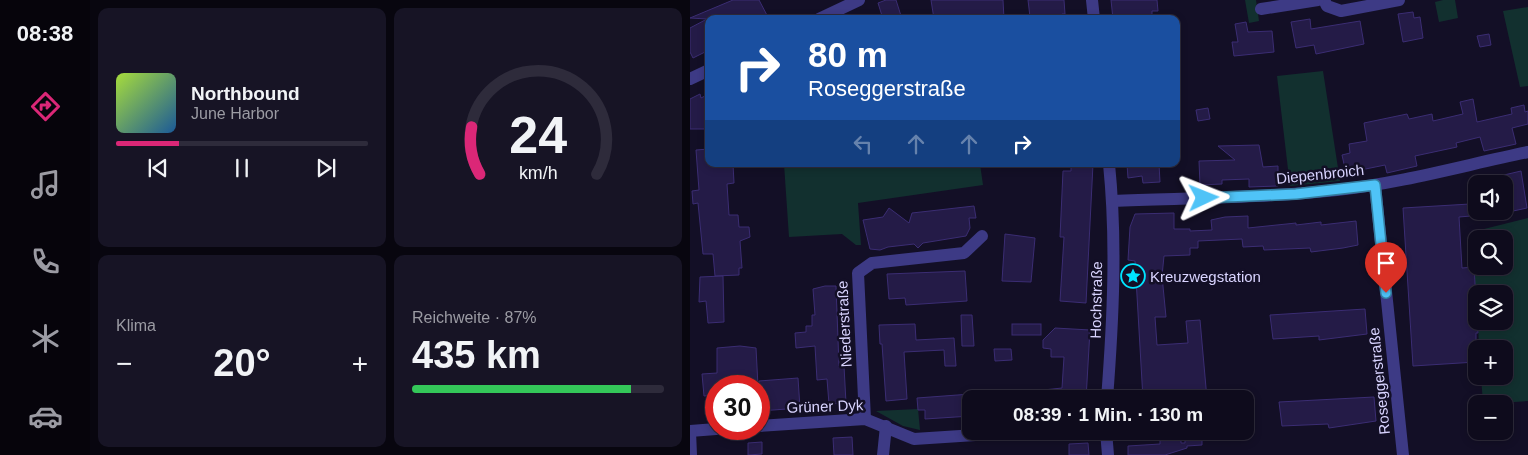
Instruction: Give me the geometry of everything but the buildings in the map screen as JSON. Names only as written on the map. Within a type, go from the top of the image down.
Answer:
[{"type":"street","points":[[827,15],[859,0]]},
{"type":"street","points":[[1092,0],[1094,15]]},
{"type":"street","points":[[1261,9],[1318,0]]},
{"type":"street","points":[[1324,0],[1327,6],[1341,11],[1399,0]]},
{"type":"street","points":[[690,79],[705,72]]},
{"type":"street","name":"Diepenbroich","points":[[1113,201],[1287,194],[1375,185],[1528,152]]},
{"type":"street","name":"Hochstraße","points":[[1109,167],[1113,201],[1113,315],[1109,390]]},
{"type":"street","name":"Roseggerstraße","points":[[1375,185],[1403,455]]},
{"type":"street","name":"Niederstraße","points":[[865,418],[858,273],[872,263],[964,253],[982,236]]},
{"type":"street","name":"Grüner Dyk","points":[[770,425],[865,418],[914,439],[962,436]]},
{"type":"street","points":[[883,455],[886,426]]},
{"type":"street","points":[[691,455],[690,431],[705,430]]},
{"type":"street","points":[[1107,440],[1108,455]]},
{"type":"green space","points":[[1245,0],[1256,0],[1259,21],[1249,23]]},
{"type":"green space","points":[[1455,0],[1458,18],[1439,22],[1435,2]]},
{"type":"green space","points":[[1528,7],[1528,86],[1520,87],[1503,11]]},
{"type":"green space","points":[[1323,71],[1340,181],[1290,186],[1277,76]]},
{"type":"green space","points":[[784,167],[980,167],[983,185],[858,203],[861,245],[856,245],[842,234],[789,237]]},
{"type":"green space","points":[[1528,218],[1528,401],[1513,402],[1513,395],[1482,395],[1482,385],[1513,385],[1513,340],[1479,340],[1478,330],[1513,330],[1513,285],[1475,285],[1474,275],[1513,275],[1513,230],[1480,230]]},
{"type":"green space","points":[[918,409],[920,430],[903,426],[876,411]]},
{"type":"place","name":"Kreuzwegstation","points":[[1133,276]]},
{"type":"route","points":[[1204,198],[1296,194],[1375,185],[1386,293]]}]
